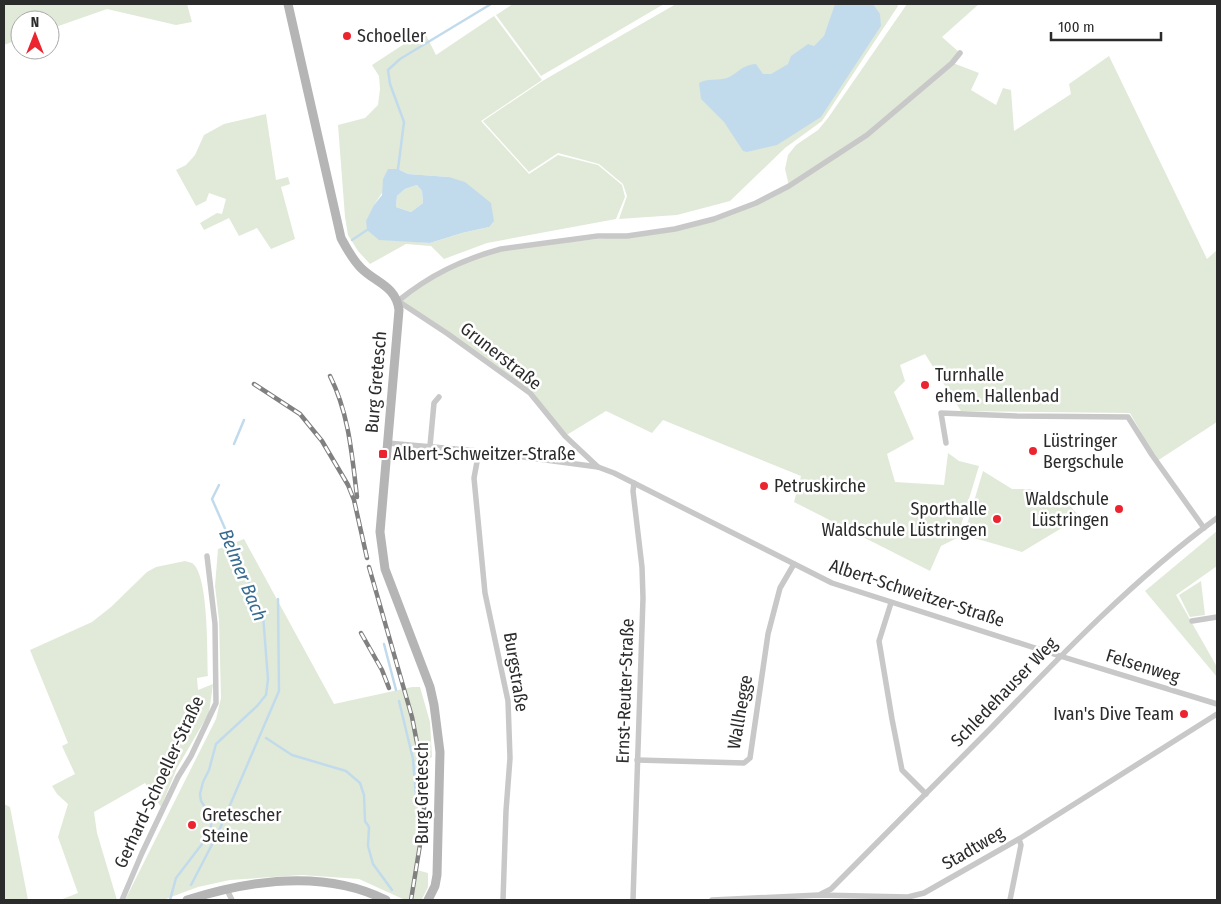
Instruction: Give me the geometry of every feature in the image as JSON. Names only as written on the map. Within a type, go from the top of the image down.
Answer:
[{"type":"street","points":[[288,4],[341,238],[350,255],[362,269],[391,290],[398,300],[419,284],[450,266],[488,253],[598,236],[626,236],[675,229],[714,219],[756,203],[789,186],[867,135],[952,63],[960,53]]},
{"type":"street","name":"Burg Gretesch","points":[[398,300],[399,310],[380,532],[383,560],[430,687],[438,733],[440,752],[437,875],[436,886],[428,900]]},
{"type":"street","name":"Grunerstraße","points":[[398,300],[530,393],[565,436],[598,467]]},
{"type":"street","points":[[430,446],[434,403],[439,397]]},
{"type":"street","points":[[946,443],[941,414],[1128,417],[1204,528]]},
{"type":"street","name":"Albert-Schweitzer-Straße","points":[[387,443],[480,451],[598,467],[614,473],[832,583],[1060,656]]},
{"type":"street","name":"Burgstraße","points":[[480,451],[474,478],[485,592],[508,701],[510,758],[503,900]]},
{"type":"street","name":"Ernst-Reuter-Straße","points":[[633,900],[643,598],[642,567],[633,491],[634,483]]},
{"type":"street","name":"Schledehauser Weg","points":[[819,898],[926,794],[1060,656],[1139,581],[1217,518]]},
{"type":"street","name":"Gerhard-Schoeller-Straße","points":[[122,900],[178,777],[191,756],[216,703],[216,624],[207,556]]},
{"type":"street","name":"Wallhegge","points":[[637,760],[744,762],[750,758],[768,634],[780,588],[794,564]]},
{"type":"street","points":[[891,602],[879,641],[892,719],[902,770],[926,794]]},
{"type":"street","points":[[1192,621],[1217,617]]},
{"type":"street","name":"Felsenweg","points":[[1060,656],[1217,704]]},
{"type":"street","name":"Stadtweg","points":[[712,900],[908,897],[924,893],[1019,839],[1217,714]]},
{"type":"street","points":[[1010,900],[1021,845],[1019,839]]},
{"type":"street","points":[[187,900],[226,888],[258,883],[298,882],[332,884],[386,900]]},
{"type":"street","points":[[226,888],[232,900]]},
{"type":"green space","points":[[4,4],[187,4],[192,22],[176,25],[107,9],[60,25],[60,10],[10,10],[10,43],[4,45]]},
{"type":"green space","points":[[513,4],[664,4],[541,76],[496,15]]},
{"type":"green space","points":[[676,4],[897,4],[898,6],[822,121],[785,148],[730,201],[677,215],[619,219],[627,196],[623,184],[599,164],[558,153],[529,172],[483,121],[544,80]]},
{"type":"green space","points":[[907,4],[979,4],[942,37],[960,53],[953,63],[979,73],[971,90],[996,105],[1003,88],[1011,90],[1014,131],[1071,94],[1069,84],[1109,56],[1207,259],[1217,250],[1217,422],[1157,461],[1130,413],[961,411],[925,354],[900,365],[905,381],[894,392],[914,439],[887,454],[895,482],[944,485],[948,453],[959,461],[979,466],[957,538],[941,546],[930,571],[794,502],[801,476],[663,420],[652,433],[606,411],[565,436],[530,393],[398,301],[451,266],[501,249],[627,236],[714,219],[789,186],[785,169],[788,155],[796,145],[818,130],[828,118]]},
{"type":"green space","points":[[494,16],[542,80],[481,121],[529,174],[558,155],[598,165],[622,185],[625,197],[616,219],[487,243],[444,259],[431,246],[406,244],[370,264],[358,251],[348,235],[338,125],[365,118],[378,105],[379,76],[372,65],[424,31],[436,55]],"holes":[[[398,169],[408,174],[449,177],[489,227],[430,243],[407,241],[374,205]]]},
{"type":"green space","points":[[266,114],[276,180],[288,177],[290,184],[281,187],[295,239],[271,249],[257,228],[239,236],[229,218],[204,230],[200,223],[217,213],[222,214],[226,199],[209,193],[206,201],[196,206],[176,170],[186,165],[195,155],[204,135],[224,124]]},
{"type":"green space","points":[[417,185],[422,191],[423,203],[411,212],[396,207],[397,196],[405,189]]},
{"type":"green space","points":[[983,471],[1012,489],[1030,489],[1063,498],[1080,517],[1022,552],[964,535]]},
{"type":"green space","points":[[1217,531],[1217,566],[1176,595],[1217,667],[1217,677],[1145,591]]},
{"type":"green space","points":[[244,539],[334,704],[412,687],[420,687],[430,722],[432,757],[419,764],[417,870],[428,873],[428,887],[422,899],[405,900],[359,879],[302,875],[230,880],[198,887],[163,900],[125,900],[216,719],[221,698],[219,620],[215,586],[218,549]]},
{"type":"green space","points":[[185,561],[192,563],[198,570],[202,582],[206,616],[208,676],[197,678],[198,690],[213,684],[209,713],[177,768],[161,807],[145,783],[94,812],[97,833],[117,900],[60,900],[78,893],[58,837],[68,804],[57,794],[52,786],[75,774],[62,746],[68,743],[30,650],[92,622],[111,607],[147,572],[156,567]]},
{"type":"green space","points":[[1201,581],[1205,615],[1190,617],[1179,595]]},
{"type":"green space","points":[[4,804],[10,807],[28,900],[4,900]]},
{"type":"water","points":[[835,4],[873,4],[880,14],[881,26],[821,117],[777,145],[747,152],[743,151],[724,122],[701,99],[699,83],[727,78],[743,68],[756,64],[763,74],[771,74],[788,64],[791,56],[808,44],[814,46],[824,36]]},
{"type":"water","points":[[388,169],[398,169],[408,174],[449,177],[465,182],[491,203],[494,221],[489,227],[430,243],[379,240],[367,230],[366,221],[374,205],[382,195],[383,179]],"holes":[[[417,185],[422,191],[423,203],[411,212],[396,207],[397,196],[405,189]]]},
{"type":"waterway","name":"Belmer Bach","points":[[398,169],[404,122],[390,84],[388,70],[400,59],[491,4]]},
{"type":"waterway","name":"Belmer Bach","points":[[352,240],[367,230]]},
{"type":"waterway","name":"Belmer Bach","points":[[234,444],[244,420]]},
{"type":"waterway","name":"Belmer Bach","points":[[170,900],[176,878],[202,844],[210,829],[212,822],[201,801],[200,794],[216,744],[257,706],[266,695],[268,679],[263,615],[212,499],[219,485]]},
{"type":"waterway","points":[[191,885],[218,833],[279,691],[278,599]]},
{"type":"waterway","points":[[384,644],[396,690]]},
{"type":"waterway","points":[[399,701],[413,759],[416,796]]},
{"type":"waterway","points":[[266,738],[292,755],[346,771],[360,783],[364,795],[365,821],[369,827],[368,846],[373,864],[392,890]]},
{"type":"railway","points":[[330,376],[346,420],[357,497]]},
{"type":"railway","points":[[254,384],[300,414],[322,441],[348,485],[354,500],[367,558]]},
{"type":"railway","points":[[369,567],[412,717],[424,779],[424,820],[411,900]]},
{"type":"railway","points":[[361,633],[382,670],[389,688]]},
{"type":"place","name":"Schoeller","points":[[347,36]]},
{"type":"place","name":"Turnhalle ehem. Hallenbad","points":[[925,385]]},
{"type":"place","name":"Lüstringer Bergschule","points":[[1033,451]]},
{"type":"place","name":"Albert-Schweitzer-Straße","points":[[383,454]]},
{"type":"place","name":"Petruskirche","points":[[764,486]]},
{"type":"place","name":"Waldschule Lüstringen","points":[[1119,509]]},
{"type":"place","name":"Sporthalle Waldschule Lüstringen","points":[[997,519]]},
{"type":"place","name":"Ivan's Dive Team","points":[[1184,714]]},
{"type":"place","name":"Gretescher Steine","points":[[192,825]]}]
